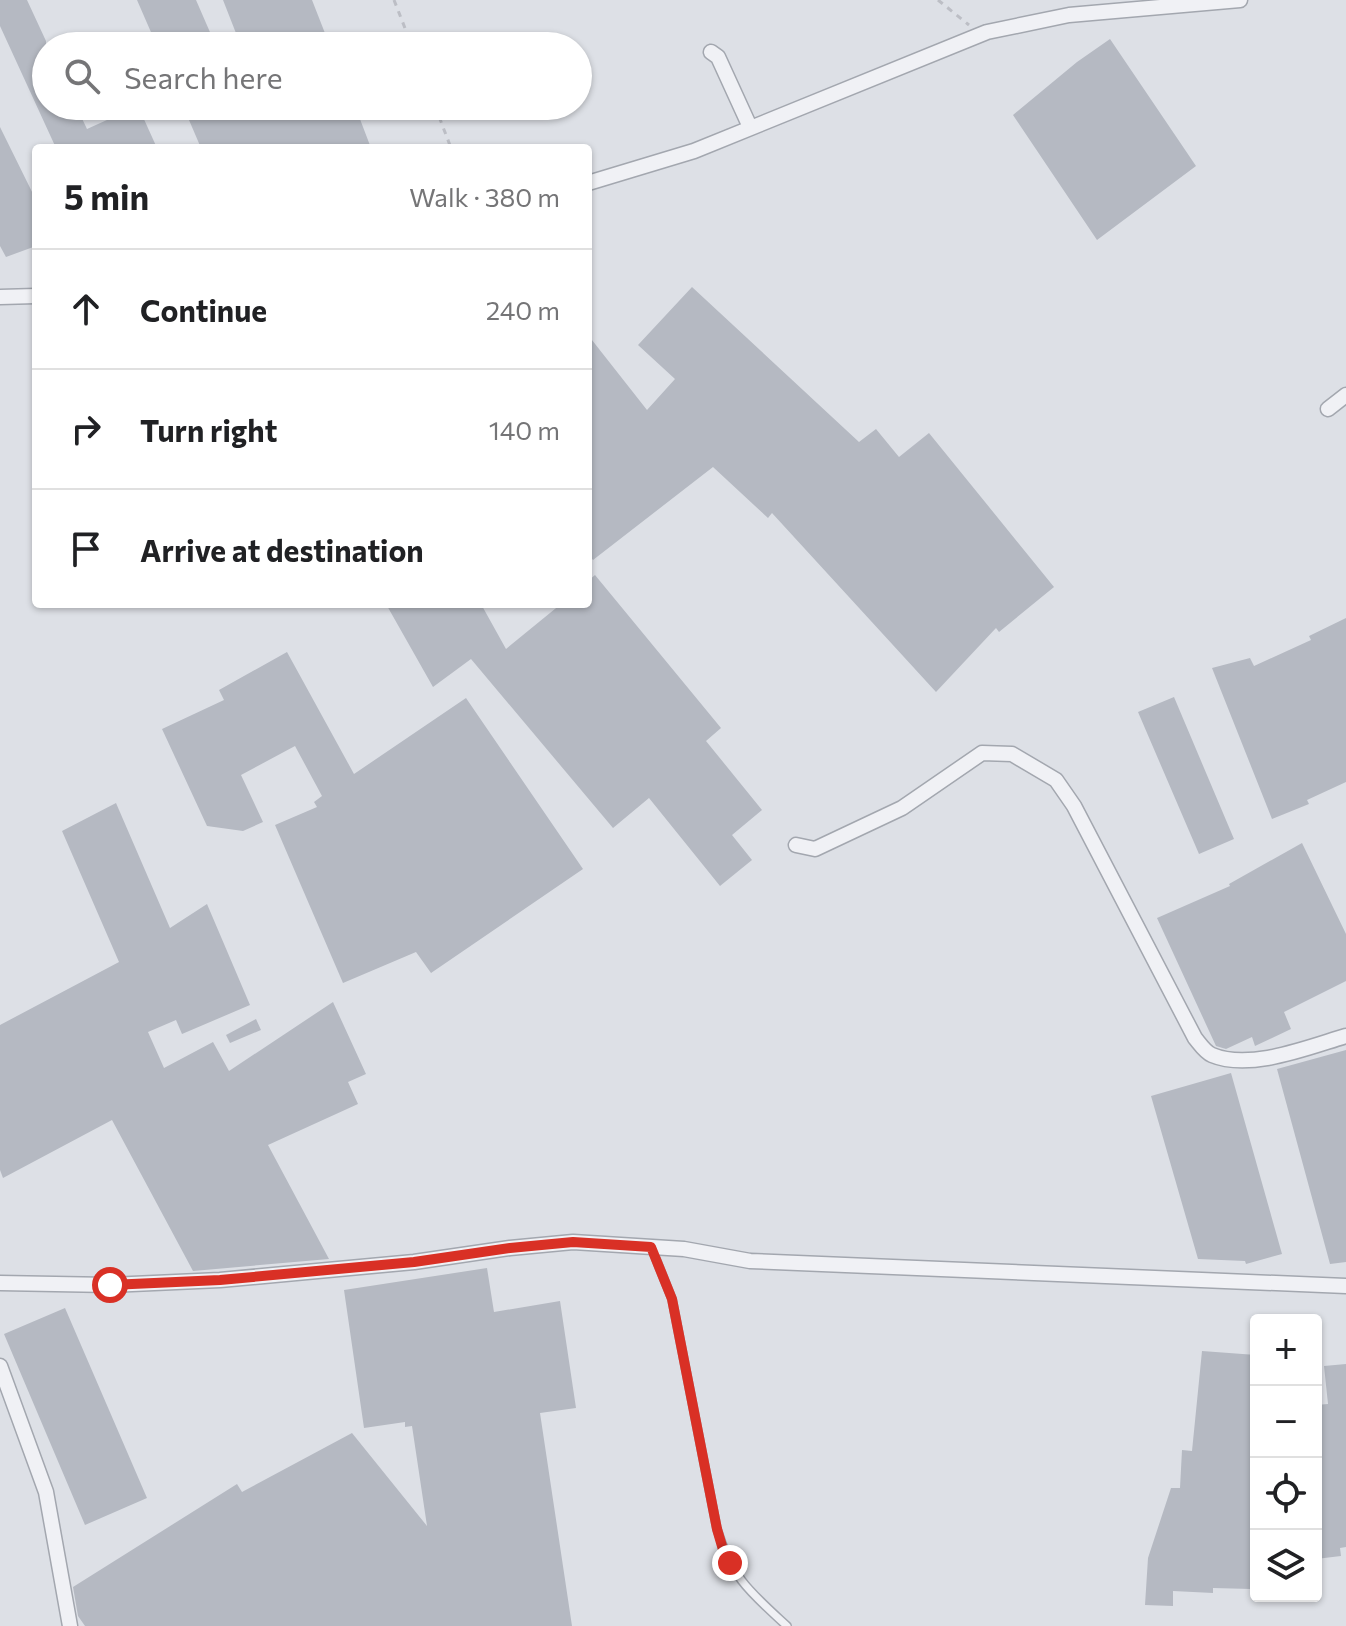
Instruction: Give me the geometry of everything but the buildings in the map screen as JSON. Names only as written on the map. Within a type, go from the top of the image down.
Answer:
[{"type":"street","points":[[592,182],[694,151],[980,34],[1069,15],[1240,0]]},
{"type":"street","points":[[711,52],[718,57],[750,127]]},
{"type":"street","points":[[0,297],[32,296]]},
{"type":"street","points":[[1328,409],[1346,395]]},
{"type":"street","points":[[796,845],[815,849],[902,808],[982,753],[1012,754],[1056,780],[1074,806],[1195,1038],[1209,1054],[1231,1060],[1281,1056],[1346,1036]]},
{"type":"street","points":[[0,1283],[110,1285],[220,1280],[414,1262],[573,1242],[684,1249],[750,1261],[1346,1286]]},
{"type":"street","points":[[0,1366],[46,1492],[70,1626]]},
{"type":"lane","points":[[651,1247],[672,1299],[724,1553],[743,1586],[787,1626]]},
{"type":"path","points":[[394,0],[407,32]]},
{"type":"path","points":[[938,0],[980,34]]},
{"type":"path","points":[[440,120],[449,144]]},
{"type":"route","points":[[110,1285],[220,1280],[414,1262],[573,1242],[651,1247],[672,1299],[717,1529],[730,1563]]}]
